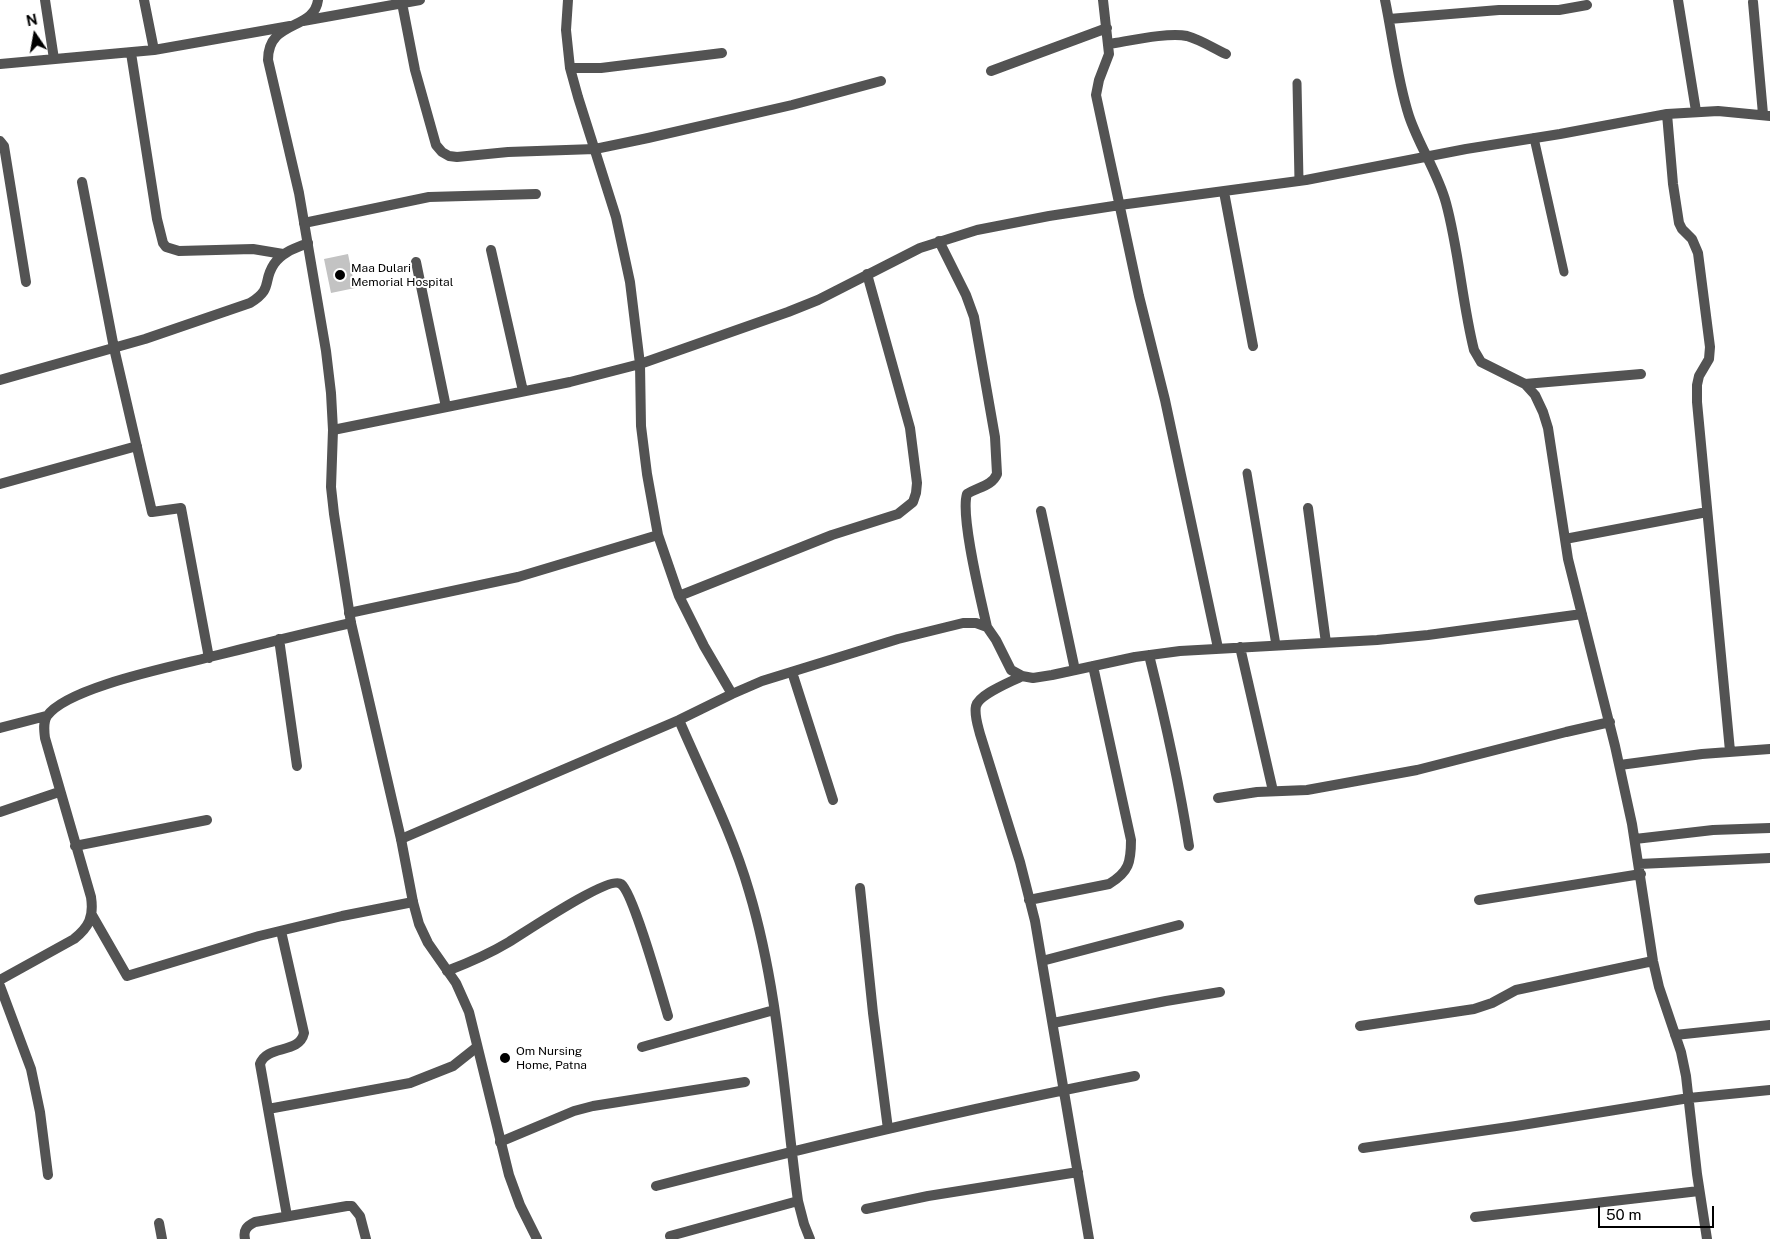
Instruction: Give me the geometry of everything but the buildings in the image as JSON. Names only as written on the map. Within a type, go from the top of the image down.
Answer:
[{"type":"street","points":[[45,0],[54,59]]},
{"type":"street","points":[[144,0],[154,50]]},
{"type":"street","points":[[318,0],[314,10],[298,23],[276,36],[271,42],[268,60],[308,243],[326,351],[333,430],[331,487],[350,618],[419,924],[428,943],[456,983],[464,998],[509,1174],[520,1205],[537,1239]]},
{"type":"street","points":[[0,64],[154,50],[420,0]]},
{"type":"street","points":[[568,0],[566,30],[570,68],[616,217],[626,259],[640,364],[641,426],[658,535],[679,596],[704,646],[732,694]]},
{"type":"street","points":[[1103,0],[1109,44],[1107,62],[1099,80],[1096,95],[1137,288],[1165,400],[1218,648]]},
{"type":"street","points":[[1385,0],[1408,113],[1417,138],[1446,202],[1457,252],[1474,350],[1481,362],[1524,384],[1535,395],[1548,428],[1565,539],[1610,722],[1635,839],[1653,961],[1659,987],[1681,1052],[1689,1098],[1699,1191],[1707,1239]]},
{"type":"street","points":[[1678,0],[1696,111]]},
{"type":"street","points":[[333,430],[446,408],[640,364],[788,312],[818,300],[908,254],[939,241],[977,230],[1120,205],[1298,181],[1667,114],[1718,111],[1767,115],[1753,2]]},
{"type":"street","points":[[402,3],[418,80],[436,145],[448,156],[594,149],[792,105],[881,81]]},
{"type":"street","points":[[1389,19],[1498,10],[1546,11],[1570,4],[1587,4]]},
{"type":"street","points":[[991,70],[1107,28]]},
{"type":"street","points":[[1109,44],[1184,36],[1193,38],[1226,54]]},
{"type":"street","points":[[131,52],[158,219],[163,243],[166,247],[179,251],[253,249],[283,254]]},
{"type":"street","points":[[570,68],[615,66],[722,53]]},
{"type":"street","points":[[1667,114],[1677,211],[1682,229],[1692,239],[1698,253],[1710,348],[1709,359],[1699,376],[1697,385],[1730,751]]},
{"type":"street","points":[[0,141],[4,146],[26,282]]},
{"type":"street","points":[[82,182],[114,348],[152,512],[181,508],[209,658]]},
{"type":"street","points":[[1224,192],[1253,346]]},
{"type":"street","points":[[304,223],[429,197],[536,194]]},
{"type":"street","points":[[939,241],[966,296],[974,317],[995,437],[998,474],[990,483],[967,494],[965,502],[969,537],[986,627]]},
{"type":"street","points":[[0,380],[114,348],[250,303],[265,291],[273,265],[283,254],[308,243]]},
{"type":"street","points":[[491,250],[523,391]]},
{"type":"street","points":[[416,262],[446,408]]},
{"type":"street","points":[[679,596],[832,535],[898,514],[913,502],[917,483],[910,428],[867,274]]},
{"type":"street","points":[[1524,384],[1641,374]]},
{"type":"street","points":[[0,484],[137,446]]},
{"type":"street","points":[[1308,508],[1326,643]]},
{"type":"street","points":[[1041,511],[1075,670]]},
{"type":"street","points":[[1565,539],[1707,512]]},
{"type":"street","points":[[1,726],[46,716],[68,699],[120,680],[209,658],[350,618],[518,577],[658,535]]},
{"type":"street","points":[[401,839],[679,720],[762,681],[944,626],[963,622],[976,622],[986,627],[996,640],[1012,670],[1022,676],[1033,678],[1052,676],[1149,655],[1180,651],[1428,635],[1582,614]]},
{"type":"street","points":[[279,639],[297,766]]},
{"type":"street","points":[[1240,647],[1273,791]]},
{"type":"street","points":[[1149,655],[1171,748],[1189,846]]},
{"type":"street","points":[[1029,900],[1109,884],[1120,877],[1129,864],[1131,854],[1130,840],[1093,666]]},
{"type":"street","points":[[792,672],[833,800]]},
{"type":"street","points":[[1022,676],[982,697],[976,706],[976,716],[1020,862],[1029,900],[1042,961],[1089,1239]]},
{"type":"street","points":[[46,716],[44,726],[45,738],[90,898],[92,915],[127,976],[211,949],[281,931],[413,902]]},
{"type":"street","points":[[679,720],[741,865],[760,930],[774,1010],[798,1201],[810,1239]]},
{"type":"street","points":[[1218,798],[1244,793],[1307,790],[1417,770],[1610,722]]},
{"type":"street","points":[[1620,765],[1730,751],[1770,749]]},
{"type":"street","points":[[0,812],[59,792]]},
{"type":"street","points":[[75,846],[207,820]]},
{"type":"street","points":[[1635,839],[1713,830],[1770,828]]},
{"type":"street","points":[[1479,900],[1640,869],[1770,858]]},
{"type":"street","points":[[447,971],[487,954],[569,905],[618,882],[627,891],[634,909],[668,1016]]},
{"type":"street","points":[[860,888],[873,1013],[888,1129]]},
{"type":"street","points":[[0,980],[74,939],[84,931],[92,915]]},
{"type":"street","points":[[1042,961],[1179,925]]},
{"type":"street","points":[[281,931],[304,1033],[303,1039],[298,1044],[274,1052],[262,1059],[260,1064],[287,1216]]},
{"type":"street","points":[[1360,1026],[1474,1009],[1492,1003],[1516,990],[1653,961]]},
{"type":"street","points":[[0,986],[31,1069],[40,1112],[48,1175]]},
{"type":"street","points":[[1052,1022],[1220,992]]},
{"type":"street","points":[[642,1048],[774,1010]]},
{"type":"street","points":[[1675,1035],[1770,1026]]},
{"type":"street","points":[[268,1108],[410,1083],[452,1066],[477,1047]]},
{"type":"street","points":[[656,1186],[888,1129],[1135,1076]]},
{"type":"street","points":[[500,1142],[574,1111],[593,1106],[745,1082]]},
{"type":"street","points":[[1363,1148],[1689,1098],[1770,1090]]},
{"type":"street","points":[[866,1210],[938,1195],[1078,1172]]},
{"type":"street","points":[[1475,1217],[1699,1191]]},
{"type":"street","points":[[670,1236],[798,1201]]},
{"type":"street","points":[[245,1239],[245,1229],[249,1225],[287,1216],[352,1206],[360,1216],[366,1239]]},
{"type":"street","points":[[159,1223],[162,1239]]},
{"type":"lane","points":[[1297,83],[1298,181]]},
{"type":"lane","points":[[1534,138],[1564,272]]},
{"type":"lane","points":[[1248,472],[1276,645]]},
{"type":"place","name":"Maa Dulari Memorial Hospital","points":[[340,275]]},
{"type":"place","name":"Om Nursing Home, Patna","points":[[505,1058]]}]
